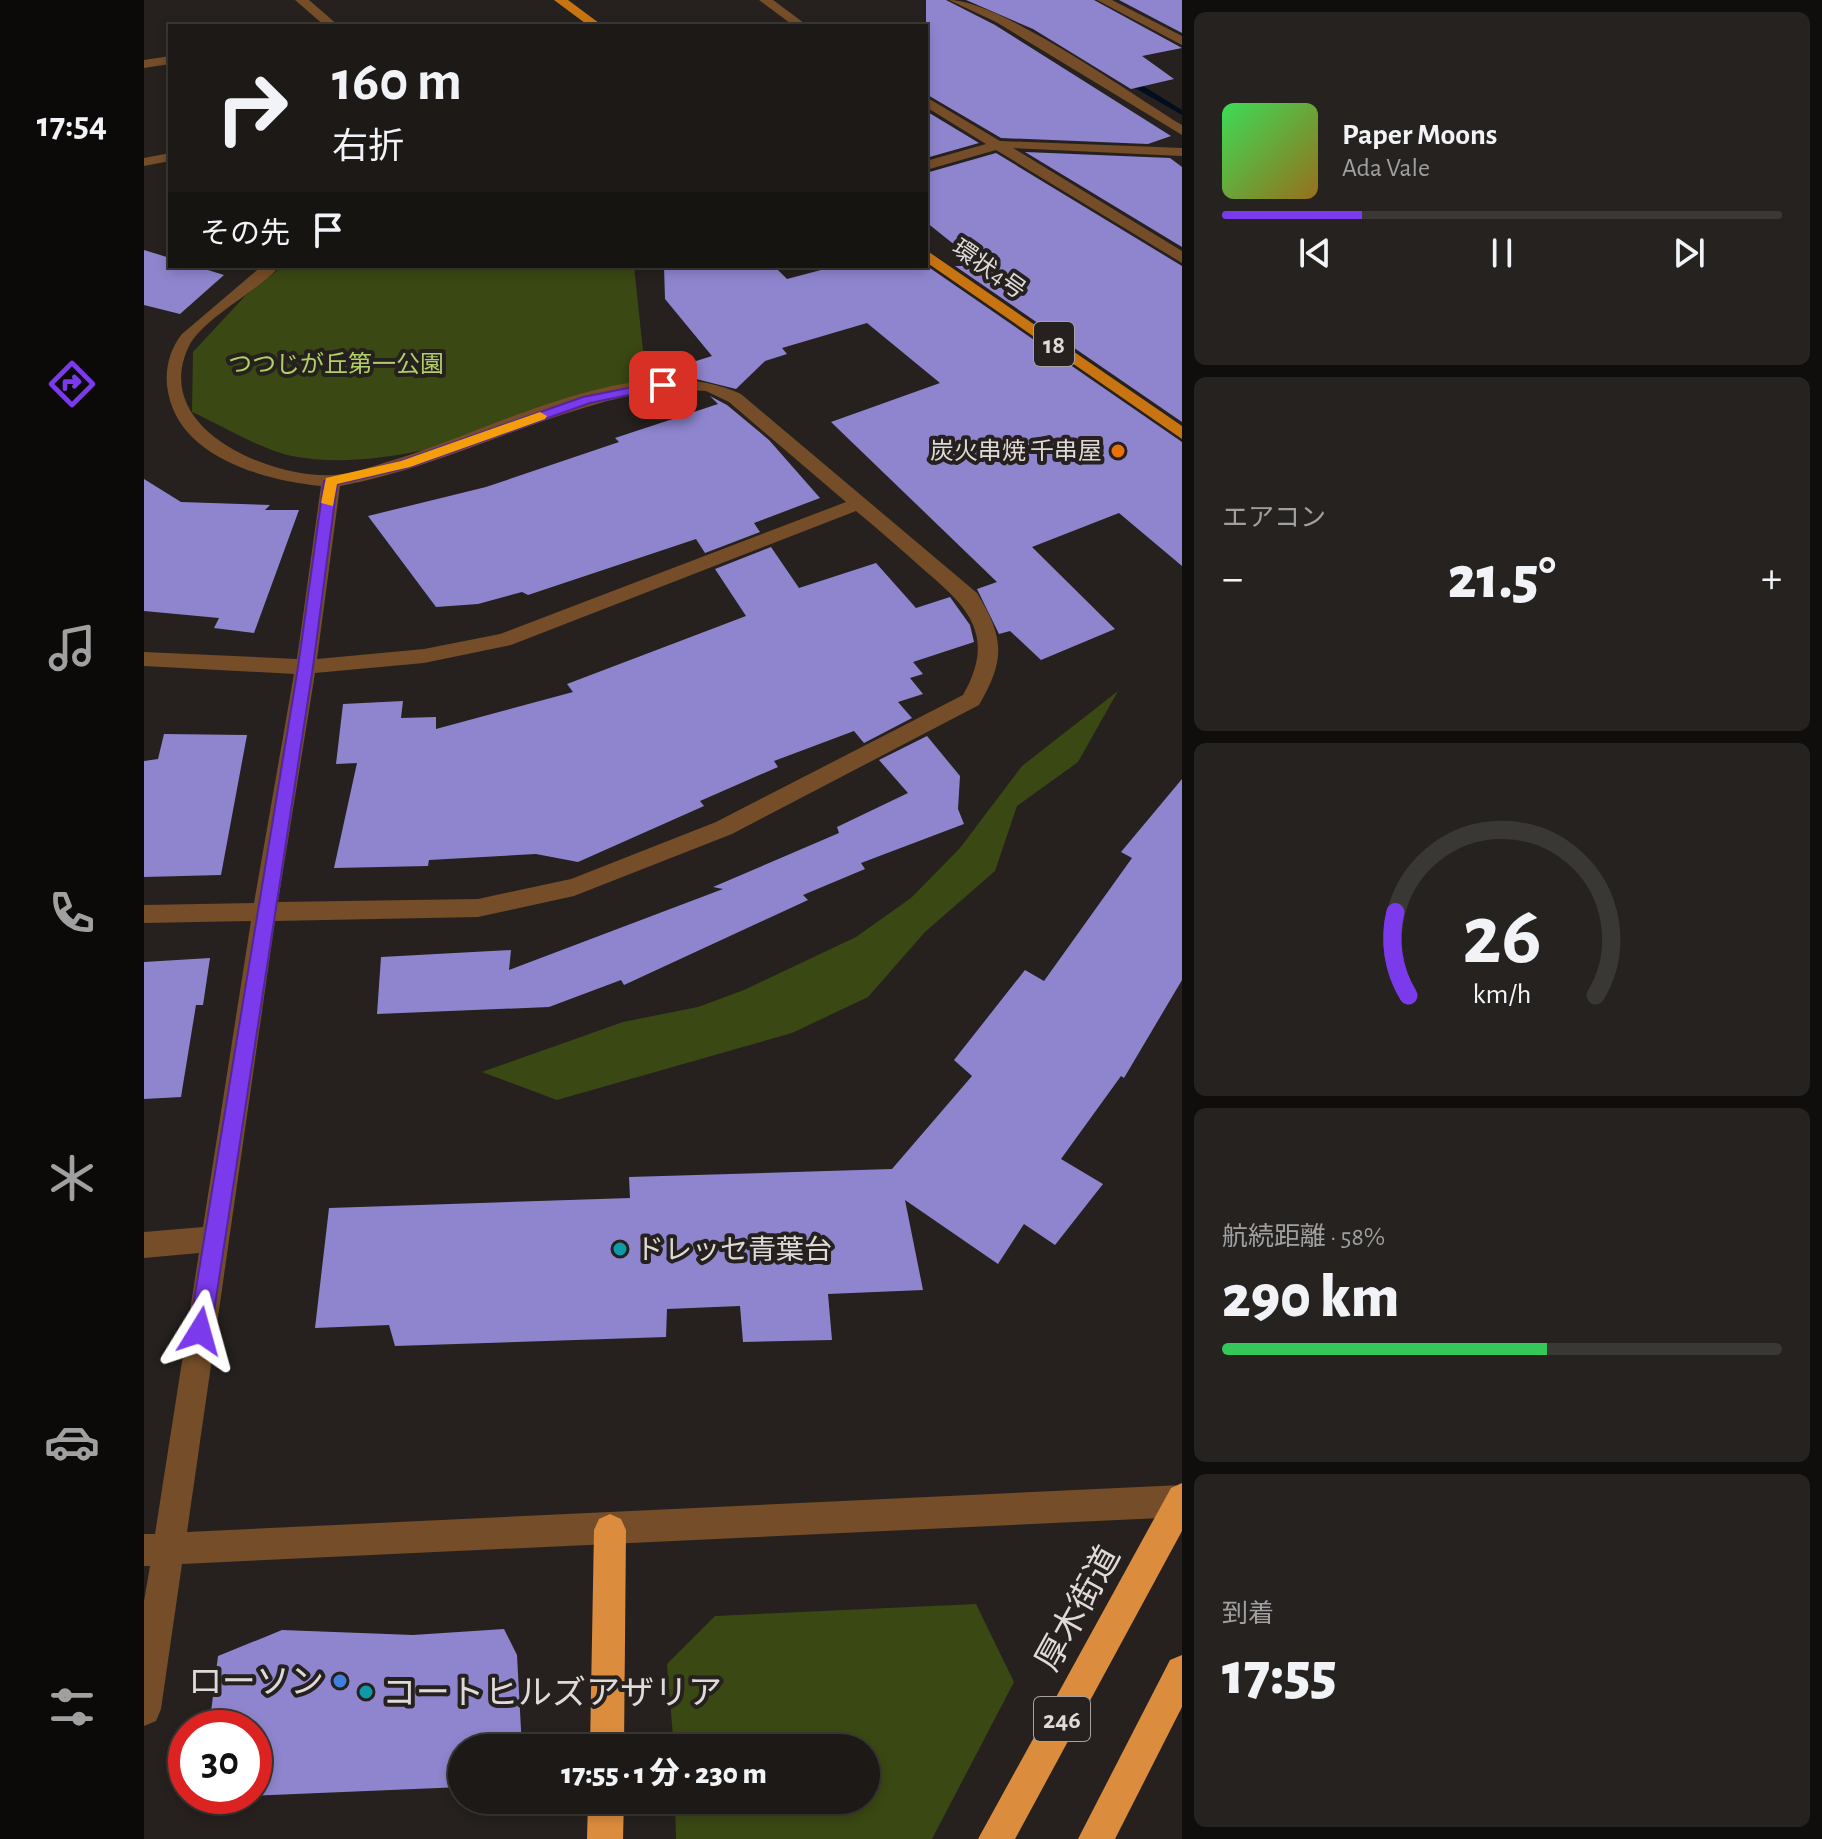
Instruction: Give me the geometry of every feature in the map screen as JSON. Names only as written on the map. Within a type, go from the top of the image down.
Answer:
[{"type":"highway","name":"厚木街道","points":[[996,1839],[1182,1500]]},
{"type":"highway","points":[[607,1734],[610,1530]]},
{"type":"highway","points":[[1096,1839],[1182,1672]]},
{"type":"highway","points":[[605,1839],[606,1814]]},
{"type":"main road","points":[[560,0],[594,24]]},
{"type":"main road","name":"環状4号","points":[[928,256],[1182,434]]},
{"type":"street","points":[[301,0],[331,24]]},
{"type":"street","points":[[765,0],[799,24]]},
{"type":"street","points":[[955,0],[1000,19],[1182,131]]},
{"type":"street","points":[[1103,0],[1182,41]]},
{"type":"street","points":[[144,64],[168,60]]},
{"type":"street","points":[[928,102],[1182,258]]},
{"type":"street","points":[[928,165],[998,145],[1046,143],[1130,152],[1182,152]]},
{"type":"street","points":[[144,162],[168,157]]},
{"type":"street","points":[[144,914],[478,908],[574,887],[724,828],[971,700],[989,669],[989,633],[970,598],[735,398],[710,387],[663,385],[587,400],[406,464],[331,481],[231,461],[194,441],[175,419],[167,384],[182,344],[270,268]]},
{"type":"street","points":[[144,1709],[156,1550],[214,1239],[264,913],[306,667],[331,481]]},
{"type":"street","points":[[144,659],[306,667],[424,656],[504,640],[860,503]]},
{"type":"street","points":[[144,1245],[214,1239]]},
{"type":"street","points":[[156,1550],[1182,1500]]},
{"type":"green space","name":"つつじが丘第一公園","points":[[280,268],[634,268],[646,379],[518,424],[424,450],[378,458],[333,460],[292,456],[255,443],[192,412],[193,352],[246,295]]},
{"type":"green space","points":[[1118,691],[1078,762],[1017,806],[995,871],[925,932],[868,997],[792,1033],[557,1100],[482,1072],[623,1022],[698,1007],[744,990],[856,937],[911,898],[960,848],[1022,766]]},
{"type":"green space","points":[[976,1604],[1014,1682],[932,1839],[676,1839],[675,1814],[880,1814],[880,1734],[673,1734],[667,1664],[715,1616]]},
{"type":"building","points":[[926,0],[946,0],[995,25],[1171,136],[1148,144],[1001,138],[928,95]]},
{"type":"building","points":[[966,0],[1094,0],[1182,48],[1142,56],[1174,79],[1131,89],[1033,29]]},
{"type":"building","points":[[1119,0],[1182,0],[1182,33]]},
{"type":"building","points":[[928,112],[979,143],[928,157]]},
{"type":"building","points":[[1025,152],[1170,158],[1182,167],[1182,247]]},
{"type":"building","points":[[996,153],[1182,266],[1182,422],[955,266],[981,266],[928,224],[928,172]]},
{"type":"building","points":[[144,250],[168,257],[168,268],[201,268],[224,275],[180,314],[144,305]]},
{"type":"building","points":[[928,267],[1182,442],[1182,566],[1119,513],[1032,547],[1115,629],[1041,660],[1010,631],[999,634],[977,589],[997,582],[831,422],[940,383],[867,323],[782,348],[787,354],[765,361],[736,389],[692,378],[680,366],[712,356],[665,299],[664,268],[776,268],[787,279],[828,268]]},
{"type":"building","points":[[710,396],[727,405],[769,440],[820,498],[754,523],[760,532],[705,553],[696,539],[528,595],[522,592],[478,604],[436,607],[368,516],[486,487],[619,442],[615,438],[718,404]]},
{"type":"building","points":[[144,479],[181,502],[270,505],[265,510],[299,510],[254,633],[214,628],[219,618],[144,611]]},
{"type":"building","points":[[771,547],[799,588],[876,563],[916,608],[950,597],[970,625],[974,642],[913,662],[923,674],[910,678],[923,694],[898,702],[912,718],[864,743],[854,731],[774,761],[778,767],[700,801],[704,806],[578,862],[536,854],[429,860],[428,866],[334,868],[357,763],[336,764],[343,704],[403,701],[401,718],[436,717],[436,729],[573,692],[567,684],[746,616],[715,569]]},
{"type":"building","points":[[164,734],[247,735],[221,875],[144,877],[144,761],[158,759]]},
{"type":"building","points":[[927,736],[960,776],[958,809],[964,824],[861,863],[865,869],[803,895],[808,900],[624,985],[621,980],[549,1007],[377,1014],[381,957],[511,950],[509,970],[723,889],[713,887],[839,833],[837,827],[908,793],[879,760]]},
{"type":"building","points":[[1182,779],[1182,980],[1124,1078],[1121,1076],[1061,1159],[1103,1184],[1055,1245],[1024,1224],[998,1264],[905,1200],[923,1290],[828,1294],[832,1340],[743,1342],[740,1306],[667,1309],[666,1337],[395,1346],[389,1325],[315,1328],[329,1208],[630,1198],[629,1177],[892,1169],[972,1076],[954,1060],[1025,970],[1044,981],[1132,858],[1121,852]]},
{"type":"building","points":[[210,958],[203,1005],[196,1005],[181,1097],[144,1099],[144,962]]},
{"type":"building","name":"コートヒルズアザリア","points":[[504,1629],[517,1655],[521,1734],[448,1734],[448,1788],[272,1795],[272,1710],[211,1710],[218,1656],[282,1630],[413,1635]]},
{"type":"waterway","points":[[1124,78],[1182,113]]},
{"type":"slow traffic","points":[[328,503],[331,481],[406,464],[540,416]]},
{"type":"place","name":"炭火串焼 千串屋","points":[[1118,451]]},
{"type":"place","name":"ドレッセ青葉台","points":[[620,1249]]},
{"type":"place","name":"ローソン","points":[[340,1681]]},
{"type":"place","name":"コートヒルズアザリア","points":[[366,1692]]},
{"type":"route","points":[[200,1331],[264,913],[306,667],[331,481],[406,464],[587,400],[663,385]]}]
